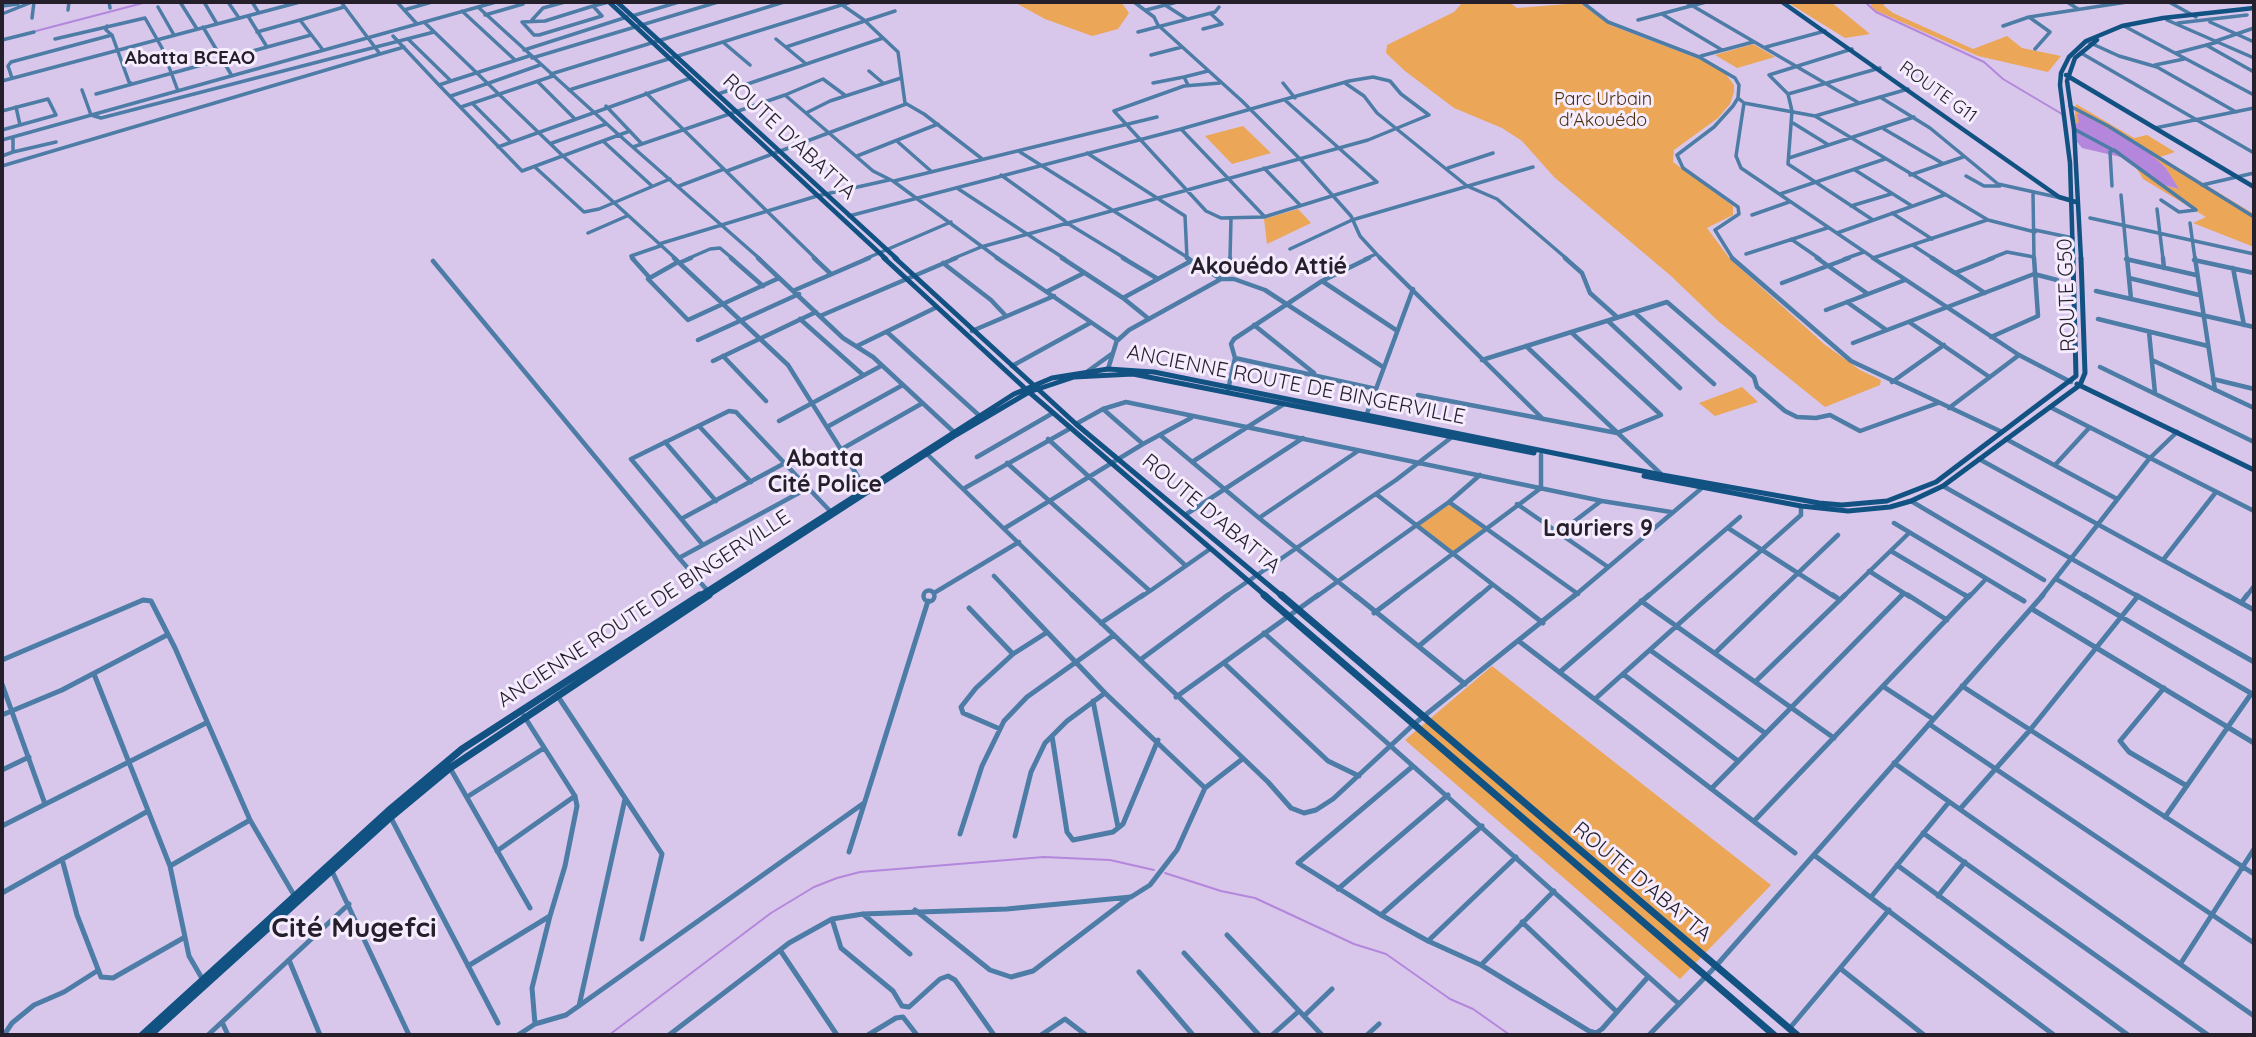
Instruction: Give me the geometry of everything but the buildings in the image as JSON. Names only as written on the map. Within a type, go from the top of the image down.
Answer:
[{"type":"street","points":[[2,6],[32,2]]},
{"type":"street","points":[[2,13],[32,2]]},
{"type":"street","points":[[32,2],[32,18]]},
{"type":"street","points":[[68,10],[69,2]]},
{"type":"street","points":[[109,2],[110,8]]},
{"type":"street","points":[[180,2],[197,29]]},
{"type":"street","points":[[204,2],[217,24]]},
{"type":"street","points":[[228,2],[239,18]]},
{"type":"street","points":[[252,2],[259,13]]},
{"type":"street","points":[[276,2],[280,7]]},
{"type":"street","points":[[2,81],[300,2]]},
{"type":"street","points":[[341,2],[380,54]]},
{"type":"street","points":[[397,2],[417,24]]},
{"type":"street","points":[[404,9],[432,2]]},
{"type":"street","points":[[2,140],[496,2]]},
{"type":"street","points":[[531,20],[543,8],[565,2]]},
{"type":"street","points":[[593,6],[602,16],[539,35],[534,35],[522,22],[545,21],[593,6],[609,2]]},
{"type":"street","name":"ROUTE D'ABATTA","points":[[609,2],[630,16]]},
{"type":"street","name":"ROUTE D'ABATTA","points":[[617,2],[655,41],[736,111],[775,153]]},
{"type":"street","points":[[523,50],[679,2]]},
{"type":"street","points":[[439,85],[515,60],[718,2]]},
{"type":"street","points":[[461,107],[655,41],[784,2]]},
{"type":"street","points":[[838,2],[864,20],[898,52],[906,104],[938,124],[982,158]]},
{"type":"street","points":[[569,90],[851,2]]},
{"type":"street","points":[[1134,2],[1146,10],[1160,27],[1251,110],[1332,195],[1376,254],[1543,419]]},
{"type":"street","points":[[1146,10],[1177,2]]},
{"type":"street","points":[[1582,2],[1612,23],[1699,57],[1735,78],[1739,85],[1738,98],[1714,127],[1676,155],[1683,168],[1738,207],[1739,214],[1719,226],[1716,233],[1732,258],[1851,361],[2004,436],[2117,499]]},
{"type":"street","points":[[1686,2],[1859,103]]},
{"type":"street","points":[[1638,20],[1706,2]]},
{"type":"street","name":"ROUTE G11","points":[[1782,2],[1880,68],[2062,198],[2075,202]]},
{"type":"street","points":[[2067,2],[2079,9]]},
{"type":"street","points":[[2003,26],[2029,17],[2127,2]]},
{"type":"street","points":[[2171,2],[2196,16]]},
{"type":"street","points":[[485,15],[523,4]]},
{"type":"street","points":[[1164,5],[1187,19]]},
{"type":"street","points":[[257,32],[344,6]]},
{"type":"street","points":[[158,7],[174,35]]},
{"type":"street","points":[[478,7],[797,292],[843,338],[881,366],[955,433]]},
{"type":"street","points":[[1138,32],[1211,13],[1219,8]]},
{"type":"street","points":[[2236,10],[2254,17]]},
{"type":"street","points":[[2126,27],[2236,10],[2254,10]]},
{"type":"street","points":[[2176,23],[2208,21],[2254,10]]},
{"type":"street","points":[[463,11],[515,60]]},
{"type":"street","points":[[786,47],[895,11]]},
{"type":"street","points":[[1203,29],[1222,24],[1211,13]]},
{"type":"street","points":[[1662,14],[1722,50]]},
{"type":"street","points":[[2075,202],[2061,73],[2069,57],[2088,42],[2126,27],[2196,16],[2244,14]]},
{"type":"street","points":[[248,16],[267,47]]},
{"type":"street","points":[[2029,17],[2050,32],[2035,49]]},
{"type":"street","points":[[55,39],[145,18],[158,39],[178,91]]},
{"type":"street","points":[[300,20],[323,50]]},
{"type":"street","points":[[2167,20],[2254,58]]},
{"type":"street","points":[[2208,21],[2254,42]]},
{"type":"street","points":[[424,22],[564,157],[615,201],[627,216],[788,365],[866,489]]},
{"type":"street","points":[[107,26],[106,30],[112,35],[129,82],[134,83]]},
{"type":"street","points":[[203,27],[232,76]]},
{"type":"street","points":[[2126,27],[2254,95]]},
{"type":"street","points":[[2175,53],[2206,46],[2254,28]]},
{"type":"street","points":[[1765,48],[1826,31]]},
{"type":"street","points":[[2,40],[34,32]]},
{"type":"street","points":[[82,90],[94,118],[101,118],[434,32]]},
{"type":"street","points":[[12,78],[8,65],[11,62],[112,35]]},
{"type":"street","points":[[96,94],[311,35]]},
{"type":"street","points":[[393,36],[522,171],[630,131]]},
{"type":"street","points":[[408,38],[451,81]]},
{"type":"street","points":[[718,94],[883,38]]},
{"type":"street","points":[[776,39],[804,63]]},
{"type":"street","points":[[1699,57],[1754,41]]},
{"type":"street","points":[[723,42],[750,65]]},
{"type":"street","points":[[2075,202],[2073,124],[2068,75],[2088,42]]},
{"type":"street","points":[[2088,42],[2119,56],[2153,65],[2236,112]]},
{"type":"street","points":[[2206,46],[2254,72]]},
{"type":"street","points":[[2,166],[404,47]]},
{"type":"street","points":[[1151,55],[1183,47]]},
{"type":"street","points":[[1852,49],[1769,74],[1788,94],[1792,123],[1788,158],[1790,166],[1872,220]]},
{"type":"street","points":[[2080,52],[2254,153]]},
{"type":"street","name":"ROUTE D'ABATTA","points":[[674,58],[727,113],[1012,366],[1054,413],[1073,426]]},
{"type":"street","points":[[2153,65],[2185,58]]},
{"type":"street","points":[[451,96],[540,65]]},
{"type":"street","points":[[1788,94],[1880,68]]},
{"type":"street","points":[[869,71],[883,84]]},
{"type":"street","points":[[1153,83],[1209,71]]},
{"type":"street","points":[[2061,73],[2254,187]]},
{"type":"street","points":[[1184,77],[1188,85]]},
{"type":"street","points":[[498,147],[606,106],[691,78]]},
{"type":"street","points":[[806,113],[846,96],[901,78]]},
{"type":"street","points":[[820,316],[981,247],[1371,139],[1429,116],[1383,78],[1345,83],[1286,101],[848,216]]},
{"type":"street","points":[[633,148],[824,79],[846,96]]},
{"type":"street","points":[[537,81],[575,119]]},
{"type":"street","points":[[1220,83],[1188,85],[1115,110],[1114,113],[1209,214],[1231,219],[1264,217],[1377,182],[1286,101]]},
{"type":"street","points":[[1283,83],[1295,98]]},
{"type":"street","points":[[1345,83],[1363,95],[1377,113],[1398,127],[1467,186],[1497,199],[1533,229],[1582,273],[1592,295],[1617,317]]},
{"type":"street","points":[[1815,116],[1909,89]]},
{"type":"street","points":[[646,93],[831,274]]},
{"type":"street","points":[[785,95],[873,171],[918,199],[933,214],[951,222],[981,247],[1117,340]]},
{"type":"street","points":[[1880,97],[1915,117],[2001,186]]},
{"type":"street","points":[[1738,98],[1744,103],[1815,116],[1988,220],[2073,238]]},
{"type":"street","points":[[2,111],[48,99],[56,114],[2,130]]},
{"type":"street","points":[[472,103],[511,142]]},
{"type":"street","points":[[1744,103],[1736,161],[1746,172],[2019,355],[2253,467]]},
{"type":"street","points":[[679,186],[829,135],[906,104]]},
{"type":"street","points":[[606,106],[642,144]]},
{"type":"street","points":[[2070,106],[2254,217]]},
{"type":"street","points":[[16,107],[20,125]]},
{"type":"street","points":[[2155,128],[2254,108]]},
{"type":"street","points":[[779,278],[687,320],[648,280],[649,276],[631,256],[660,244],[821,195],[932,173],[982,158],[1019,152],[1157,117]]},
{"type":"street","points":[[1788,158],[1915,117]]},
{"type":"street","points":[[1792,123],[1827,145]]},
{"type":"street","points":[[552,143],[606,124]]},
{"type":"street","points":[[857,156],[938,124]]},
{"type":"street","points":[[2073,124],[2104,143],[2196,210],[2179,212],[2161,200]]},
{"type":"street","points":[[1883,128],[1942,163]]},
{"type":"street","points":[[1181,129],[1264,217]]},
{"type":"street","points":[[13,137],[13,152]]},
{"type":"street","points":[[2,156],[56,142]]},
{"type":"street","points":[[603,142],[652,186]]},
{"type":"street","points":[[898,142],[932,173]]},
{"type":"street","points":[[2112,186],[2110,152],[2113,150]]},
{"type":"street","points":[[1019,152],[1220,278],[1248,282],[1287,303],[1382,367]]},
{"type":"street","points":[[1086,153],[1158,198],[1186,219],[1190,259]]},
{"type":"street","points":[[1447,169],[1493,153]]},
{"type":"street","points":[[1910,175],[1964,157]]},
{"type":"street","points":[[1779,195],[1885,159]]},
{"type":"street","points":[[1290,248],[1352,220],[1533,167]]},
{"type":"street","points":[[536,168],[584,212],[670,179]]},
{"type":"street","points":[[1265,168],[1300,205]]},
{"type":"street","points":[[1854,170],[1912,206]]},
{"type":"street","points":[[2201,185],[2254,173]]},
{"type":"street","points":[[1001,175],[1067,222],[1158,279]]},
{"type":"street","points":[[1966,176],[1983,186],[2001,186],[2062,198]]},
{"type":"street","points":[[957,188],[1123,298],[1149,319]]},
{"type":"street","points":[[1851,206],[1892,194]]},
{"type":"street","points":[[1991,337],[2038,316],[2034,274],[2033,194]]},
{"type":"street","name":"ROUTE D'ABATTA","points":[[821,195],[848,216],[882,252]]},
{"type":"street","points":[[1836,233],[1945,195]]},
{"type":"street","points":[[2121,195],[2131,299]]},
{"type":"street","points":[[1752,215],[1790,202]]},
{"type":"street","name":"ROUTE G50","points":[[2072,382],[2076,376],[2077,364],[2073,238],[2075,202]]},
{"type":"street","name":"ROUTE G50","points":[[2075,202],[2085,373],[2080,385]]},
{"type":"street","points":[[2157,209],[2164,268]]},
{"type":"street","points":[[1892,213],[1933,239]]},
{"type":"street","points":[[588,233],[627,216]]},
{"type":"street","points":[[2090,218],[2253,251]]},
{"type":"street","points":[[1108,369],[1117,340],[1220,278],[1230,262],[1231,219]]},
{"type":"street","points":[[1873,258],[1988,220]]},
{"type":"street","points":[[698,340],[831,274],[951,222]]},
{"type":"street","points":[[2190,223],[2215,390]]},
{"type":"street","points":[[1746,254],[1828,227]]},
{"type":"street","points":[[1791,239],[1868,294]]},
{"type":"street","points":[[1914,246],[1985,293]]},
{"type":"street","points":[[649,276],[710,249],[720,248],[763,286]]},
{"type":"street","points":[[1782,283],[1864,252]]},
{"type":"street","points":[[1955,273],[2007,252],[2034,257]]},
{"type":"street","points":[[1228,390],[1235,358],[1231,341],[1322,281],[1376,254]]},
{"type":"street","points":[[1123,298],[1190,259]]},
{"type":"street","points":[[2126,259],[2196,275]]},
{"type":"street","points":[[2194,260],[2254,273]]},
{"type":"street","points":[[433,261],[707,590]]},
{"type":"street","points":[[943,263],[991,300],[1006,316]]},
{"type":"street","points":[[2233,268],[2244,325]]},
{"type":"street","points":[[1047,291],[1085,273]]},
{"type":"street","points":[[1853,343],[2034,274],[2057,280]]},
{"type":"street","name":"ROUTE D'ABATTA","points":[[909,277],[965,334],[1115,461],[1256,574],[1797,1035]]},
{"type":"street","points":[[2128,278],[2199,295]]},
{"type":"street","points":[[1826,310],[1905,280]]},
{"type":"street","points":[[1322,281],[1396,330]]},
{"type":"street","points":[[1365,418],[1413,289]]},
{"type":"street","points":[[2096,291],[2254,327]]},
{"type":"street","points":[[965,334],[1054,296]]},
{"type":"street","points":[[1482,360],[1667,302],[1754,377],[1757,387],[1785,411],[1797,417],[1816,418],[1830,415],[1860,431],[1938,403]]},
{"type":"street","points":[[1847,302],[1886,329]]},
{"type":"street","points":[[857,346],[937,307]]},
{"type":"street","points":[[713,361],[816,312]]},
{"type":"street","points":[[1633,312],[1714,384]]},
{"type":"street","points":[[800,319],[862,374]]},
{"type":"street","points":[[2098,319],[2208,346]]},
{"type":"street","points":[[1608,321],[1679,388]]},
{"type":"street","points":[[1908,322],[1988,376]]},
{"type":"street","points":[[1012,366],[1090,323]]},
{"type":"street","points":[[1254,325],[1314,373]]},
{"type":"street","points":[[887,332],[981,417]]},
{"type":"street","points":[[2149,332],[2155,394]]},
{"type":"street","points":[[1418,395],[1617,433],[1661,415],[1572,333]]},
{"type":"street","points":[[1892,382],[1944,345]]},
{"type":"street","points":[[1526,346],[1662,475]]},
{"type":"street","points":[[1088,371],[1113,353]]},
{"type":"street","points":[[1949,408],[2019,355]]},
{"type":"street","points":[[723,356],[766,401]]},
{"type":"street","points":[[1235,358],[1314,373],[1376,389]]},
{"type":"street","points":[[2152,360],[2254,408]]},
{"type":"street","points":[[779,421],[881,366]]},
{"type":"street","points":[[2100,367],[2254,442]]},
{"type":"street","name":"ANCIENNE ROUTE DE BINGERVILLE","points":[[142,1035],[295,896],[450,768],[523,715],[866,489],[1031,388],[1088,371],[1144,370],[1284,404],[1365,418]]},
{"type":"street","name":"ANCIENNE ROUTE DE BINGERVILLE","points":[[1031,388],[1074,377],[1118,373],[1157,377],[1703,485],[1842,505],[1886,501],[1936,482],[2080,385]]},
{"type":"street","points":[[2213,379],[2254,390]]},
{"type":"street","name":"ANCIENNE ROUTE DE BINGERVILLE","points":[[1454,435],[1541,455],[1801,506],[1869,510],[1911,501],[1943,486],[2072,382]]},
{"type":"street","points":[[827,427],[901,386]]},
{"type":"street","points":[[963,489],[1048,439],[1103,410],[1126,402],[1602,501],[1672,512]]},
{"type":"street","points":[[840,450],[921,404]]},
{"type":"street","points":[[1192,462],[1284,404]]},
{"type":"street","points":[[2050,407],[2254,511]]},
{"type":"street","points":[[1103,410],[1143,444]]},
{"type":"street","points":[[703,545],[631,460],[734,411],[831,513]]},
{"type":"street","points":[[977,457],[1054,413]]},
{"type":"street","points":[[1005,528],[1192,417]]},
{"type":"street","points":[[699,426],[751,482]]},
{"type":"street","points":[[2055,465],[2089,428]]},
{"type":"street","points":[[1649,1035],[1707,976],[2032,609],[2149,459],[2178,432]]},
{"type":"street","name":"ANCIENNE ROUTE DE BINGERVILLE","points":[[866,489],[927,454],[955,433]]},
{"type":"street","points":[[1160,435],[1374,613],[1465,684]]},
{"type":"street","points":[[1140,660],[1256,574],[1376,494],[1454,435]]},
{"type":"street","points":[[1185,515],[1303,438]]},
{"type":"street","points":[[1048,439],[1185,565]]},
{"type":"street","points":[[665,442],[716,501]]},
{"type":"street","points":[[1259,518],[1359,450]]},
{"type":"street","points":[[927,454],[1291,808],[1304,813],[1316,810],[1333,799],[1413,724],[1520,642],[1703,485]]},
{"type":"street","points":[[1541,455],[1541,488]]},
{"type":"street","points":[[1979,459],[2254,610]]},
{"type":"street","name":"ROUTE D'ABATTA","points":[[1115,461],[1210,549],[1774,1035]]},
{"type":"street","points":[[681,519],[785,463]]},
{"type":"street","points":[[1007,463],[1150,591]]},
{"type":"street","points":[[1175,697],[1449,502],[1481,474]]},
{"type":"street","points":[[1943,486],[2254,661]]},
{"type":"street","points":[[679,558],[808,488]]},
{"type":"street","points":[[1374,613],[1541,488]]},
{"type":"street","points":[[2163,560],[2216,492]]},
{"type":"street","points":[[1376,494],[1492,586],[1543,622]]},
{"type":"street","points":[[1559,533],[1602,501]]},
{"type":"street","points":[[1911,501],[2044,580]]},
{"type":"street","points":[[1449,502],[1578,594]]},
{"type":"street","points":[[1517,504],[1609,568]]},
{"type":"street","points":[[1595,699],[1803,514],[1801,506]]},
{"type":"street","name":"ANCIENNE ROUTE DE BINGERVILLE","points":[[150,1035],[462,749],[831,513]]},
{"type":"street","points":[[1560,672],[1740,517]]},
{"type":"street","points":[[1894,523],[2025,601]]},
{"type":"street","points":[[1728,528],[1840,600]]},
{"type":"street","points":[[1755,681],[1909,533]]},
{"type":"street","points":[[1715,653],[1838,535]]},
{"type":"street","points":[[928,601],[923,599],[923,594],[929,591],[934,593],[1018,542]]},
{"type":"street","points":[[1101,623],[1210,549]]},
{"type":"street","points":[[1891,550],[1968,597]]},
{"type":"street","points":[[1869,572],[1947,620]]},
{"type":"street","points":[[994,576],[1105,693],[1158,740],[1205,788]]},
{"type":"street","points":[[1754,821],[1986,579]]},
{"type":"street","points":[[2056,579],[2253,695],[2227,727],[2165,817]]},
{"type":"street","points":[[1419,646],[1492,586]]},
{"type":"street","points":[[2241,603],[2254,586]]},
{"type":"street","points":[[849,852],[928,601],[935,598],[934,593]]},
{"type":"street","points":[[1712,788],[1904,593]]},
{"type":"street","points":[[1960,809],[2030,730],[2138,596]]},
{"type":"street","points":[[2,660],[143,600],[151,601],[250,820],[295,896]]},
{"type":"street","points":[[1641,601],[1834,738]]},
{"type":"street","points":[[969,608],[1013,654]]},
{"type":"street","points":[[2032,609],[2254,744]]},
{"type":"street","points":[[1000,729],[963,713],[961,707],[976,688],[1013,654],[1046,633]]},
{"type":"street","points":[[1264,633],[1679,1004]]},
{"type":"street","points":[[2,715],[62,690],[167,635]]},
{"type":"street","points":[[960,834],[982,766],[1000,729],[1027,697],[1114,635]]},
{"type":"street","points":[[1520,642],[1795,853]]},
{"type":"street","points":[[1650,650],[1765,733]]},
{"type":"street","points":[[1223,663],[1328,761],[1359,776]]},
{"type":"street","points":[[94,674],[170,866],[192,965],[203,980]]},
{"type":"street","points":[[1623,674],[1738,761]]},
{"type":"street","points":[[2,684],[45,804]]},
{"type":"street","points":[[1962,686],[2254,874]]},
{"type":"street","points":[[1884,687],[2254,943]]},
{"type":"street","points":[[2164,688],[2120,741],[2129,752],[2187,786]]},
{"type":"street","points":[[1015,836],[1031,772],[1045,743],[1105,693]]},
{"type":"street","points":[[557,694],[662,854],[642,939]]},
{"type":"street","points":[[1093,701],[1119,828]]},
{"type":"street","points":[[523,715],[575,796],[577,806],[565,866],[532,988],[535,1024]]},
{"type":"street","points":[[2,826],[206,723]]},
{"type":"street","points":[[1052,736],[1069,838],[1073,840],[1113,832],[1119,828],[1126,819],[1158,740]]},
{"type":"street","points":[[467,797],[544,748]]},
{"type":"street","points":[[2,770],[29,757]]},
{"type":"street","points":[[915,910],[990,970],[1011,977],[1033,971],[1150,885],[1177,850],[1205,788],[1241,760]]},
{"type":"street","points":[[1894,763],[2254,1016]]},
{"type":"street","points":[[1413,766],[1299,861],[1300,866],[1428,941],[1481,965],[1589,1031],[1596,1033],[1602,1029],[1648,977]]},
{"type":"street","points":[[450,768],[530,908]]},
{"type":"street","points":[[1338,889],[1448,795]]},
{"type":"street","points":[[497,851],[575,796]]},
{"type":"street","points":[[579,1006],[625,798]]},
{"type":"street","points":[[1871,897],[1949,802]]},
{"type":"street","points":[[518,1035],[535,1024],[566,1015],[864,803]]},
{"type":"street","points":[[2,893],[148,811]]},
{"type":"street","points":[[391,817],[498,1023]]},
{"type":"street","points":[[170,866],[250,820]]},
{"type":"street","points":[[1381,915],[1482,826]]},
{"type":"street","points":[[1923,833],[2208,1035]]},
{"type":"street","points":[[2181,964],[2254,849]]},
{"type":"street","points":[[1814,855],[2054,1035]]},
{"type":"street","points":[[1428,941],[1517,857]]},
{"type":"street","points":[[62,859],[77,915],[101,977],[113,978],[185,937]]},
{"type":"street","points":[[1938,895],[1965,862]]},
{"type":"street","points":[[1897,865],[2128,1035]]},
{"type":"street","points":[[330,868],[410,1035]]},
{"type":"street","points":[[1481,965],[1554,891]]},
{"type":"street","points":[[669,1035],[780,950],[804,933],[832,919],[915,910],[1007,909],[1131,897]]},
{"type":"street","points":[[208,1035],[349,904]]},
{"type":"street","points":[[1789,1029],[1889,911]]},
{"type":"street","points":[[863,914],[911,954]]},
{"type":"street","points":[[468,966],[550,916]]},
{"type":"street","points":[[832,919],[836,941],[841,948],[893,991],[902,1006],[909,1007],[948,976],[955,980],[994,1035]]},
{"type":"street","points":[[1522,922],[1616,1011]]},
{"type":"street","points":[[1227,935],[1322,1035]]},
{"type":"street","points":[[780,950],[837,1035]]},
{"type":"street","points":[[1184,953],[1259,1035]]},
{"type":"street","points":[[289,960],[320,1035]]},
{"type":"street","points":[[1841,969],[1924,1035]]},
{"type":"street","points":[[4,1035],[12,1023],[34,1005],[64,992],[97,971]]},
{"type":"street","points":[[1139,972],[1192,1035]]},
{"type":"street","points":[[1272,1035],[1332,989]]},
{"type":"street","points":[[868,1035],[896,1018],[903,1017],[916,1035]]},
{"type":"street","points":[[1041,1035],[1065,1019],[1086,1035]]},
{"type":"street","points":[[222,1022],[228,1035]]},
{"type":"street","points":[[1367,1035],[1379,1024]]},
{"type":"green space","points":[[1014,2],[1121,2],[1129,13],[1118,29],[1092,36],[1045,19]]},
{"type":"green space","name":"Parc Urbain d'Akouédo","points":[[1463,2],[1509,2],[1517,8],[1580,3],[1610,25],[1707,62],[1724,72],[1734,85],[1730,104],[1718,118],[1674,150],[1673,162],[1733,206],[1733,215],[1707,228],[1730,259],[1824,344],[1860,370],[1881,380],[1880,385],[1825,407],[1718,321],[1671,276],[1554,177],[1522,141],[1502,128],[1454,108],[1386,53],[1387,45],[1454,12]]},
{"type":"green space","points":[[1787,2],[1831,2],[1870,34],[1845,38]]},
{"type":"green space","points":[[1872,2],[1884,2],[1884,6],[1893,13],[1973,49],[2007,36],[2022,48],[2061,56],[2048,72],[1978,56],[1870,8]]},
{"type":"green space","points":[[1753,44],[1775,57],[1737,68],[1715,55]]},
{"type":"green space","points":[[2076,104],[2134,138],[2147,135],[2175,152],[2160,157],[2254,214],[2254,247],[2193,223],[2206,217],[2143,179],[2134,164],[2164,185],[2178,189],[2166,168],[2135,141],[2079,122],[2074,125]]},
{"type":"green space","points":[[1243,126],[1271,153],[1232,164],[1205,136]]},
{"type":"green space","points":[[1298,209],[1311,223],[1267,244],[1264,219]]},
{"type":"green space","points":[[1742,387],[1758,402],[1715,416],[1699,403]]},
{"type":"green space","points":[[1450,504],[1484,528],[1451,553],[1418,526]]},
{"type":"green space","points":[[1492,666],[1771,885],[1680,979],[1405,740]]},
{"type":"shaded area","points":[[2080,113],[2144,148],[2166,168],[2179,189],[2164,185],[2125,158],[2082,148],[2077,142],[2074,125],[2079,122],[2077,114]]},
{"type":"waterway","points":[[36,31],[147,2]]},
{"type":"waterway","points":[[1865,2],[1876,12],[1984,62],[2003,79],[2062,114]]},
{"type":"waterway","points":[[609,1035],[771,913],[814,887],[837,878],[860,872],[1044,857],[1110,860],[1154,870]]},
{"type":"waterway","points":[[1165,873],[1221,891],[1255,898],[1354,944],[1386,954],[1450,999],[1473,1009],[1510,1035]]},
{"type":"district","name":"Abatta BCEAO","points":[[190,58]]},
{"type":"district","name":"Akouédo Attié","points":[[1269,267]]},
{"type":"district","name":"Abatta Cité Police","points":[[825,472]]},
{"type":"district","name":"Lauriers 9","points":[[1598,529]]},
{"type":"district","name":"Cité Mugefci","points":[[354,929]]}]
